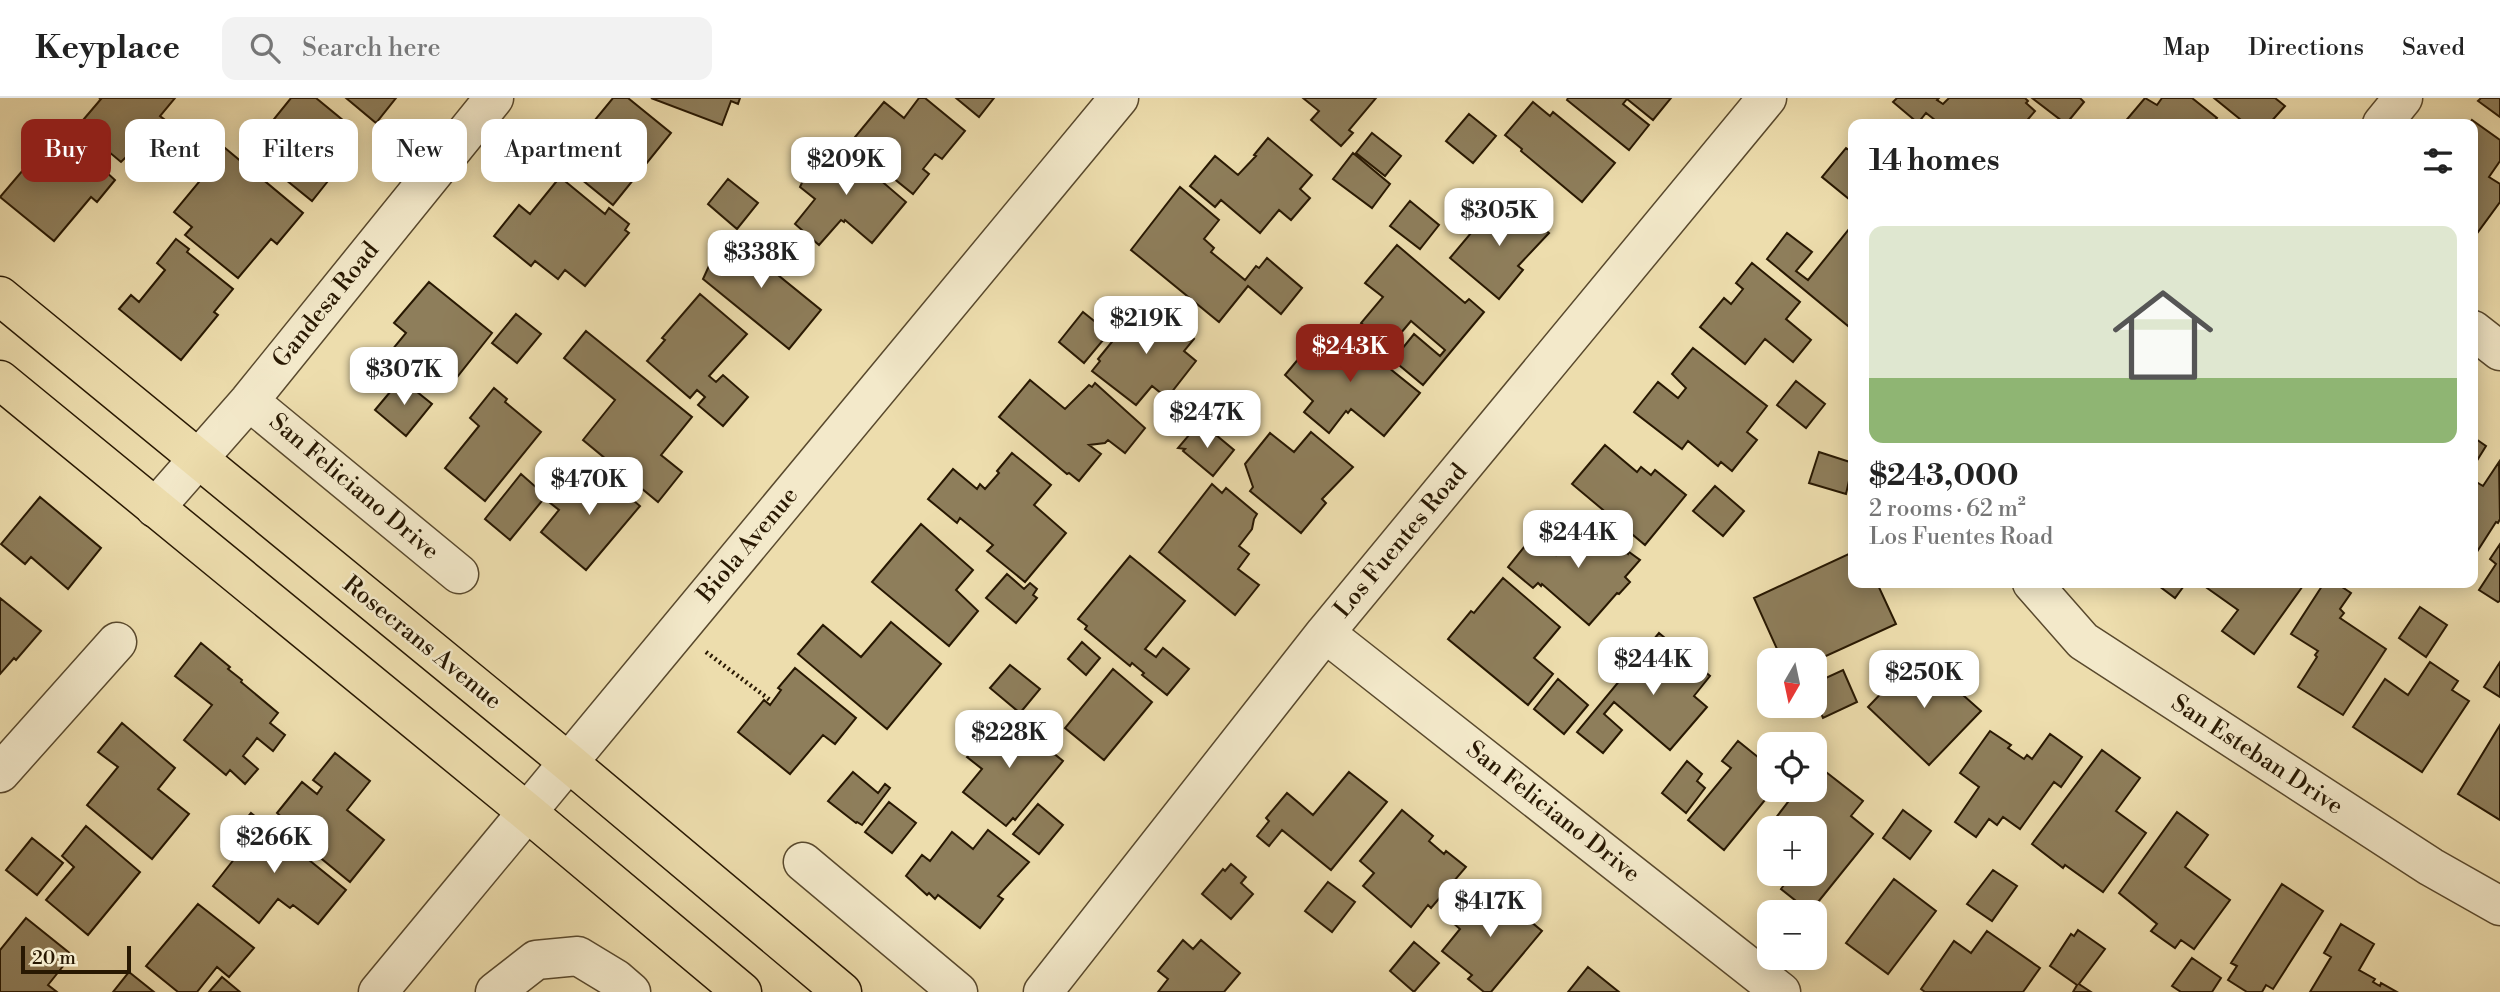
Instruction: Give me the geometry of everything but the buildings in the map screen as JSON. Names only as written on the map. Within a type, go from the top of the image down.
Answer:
[{"type":"main road","name":"Rosecrans Avenue","points":[[0,296],[568,762],[842,992]]},
{"type":"main road","points":[[0,380],[742,992]]},
{"type":"street","name":"Gandesa Road","points":[[155,508],[249,401],[494,98]]},
{"type":"street","name":"Biola Avenue","points":[[378,992],[1119,98]]},
{"type":"street","name":"Los Fuentes Road","points":[[1043,992],[1325,633],[1767,98]]},
{"type":"street","points":[[2386,119],[2403,98]]},
{"type":"street","points":[[2478,334],[2500,351]]},
{"type":"street","name":"San Feliciano Drive","points":[[249,401],[459,574]]},
{"type":"street","name":"San Esteban Drive","points":[[2036,588],[2083,641],[2431,867],[2500,905]]},
{"type":"street","name":"San Feliciano Drive","points":[[1325,633],[1781,992]]},
{"type":"street","points":[[0,773],[117,642]]},
{"type":"street","points":[[803,862],[958,992]]},
{"type":"street","points":[[495,992],[536,960],[578,957],[631,992]]},
{"type":"path","points":[[677,630],[770,700]]}]
